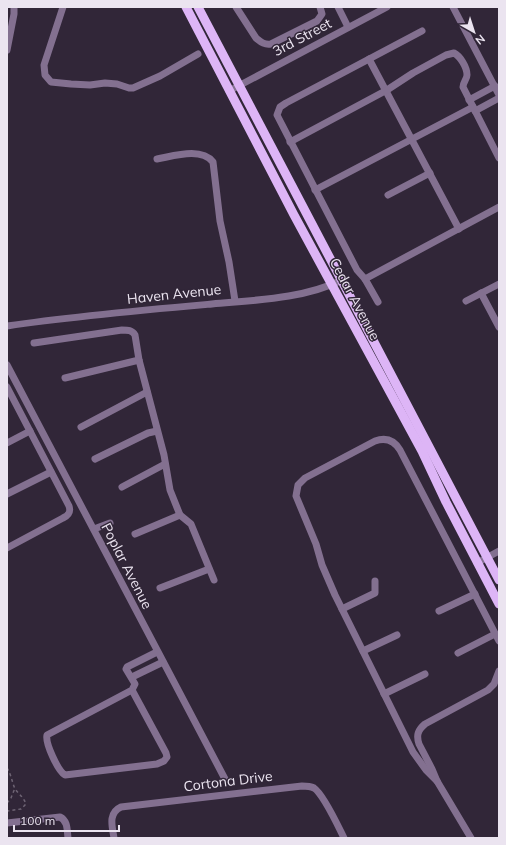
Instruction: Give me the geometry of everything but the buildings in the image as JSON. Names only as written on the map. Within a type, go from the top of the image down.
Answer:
[{"type":"main road","name":"Cedar Avenue","points":[[186,7],[332,286],[402,405],[499,580]]},
{"type":"main road","name":"Cedar Avenue","points":[[198,7],[342,280],[402,405],[446,502],[499,604]]},
{"type":"street","points":[[7,50],[14,7]]},
{"type":"street","points":[[62,7],[44,65],[45,75],[51,82],[71,84],[105,83],[134,88],[160,76],[198,54]]},
{"type":"street","points":[[236,7],[256,38],[260,42],[267,44],[271,44],[317,21],[322,14],[320,7]]},
{"type":"street","points":[[338,7],[348,27]]},
{"type":"street","name":"3rd Street","points":[[230,91],[387,7]]},
{"type":"street","points":[[454,7],[499,95]]},
{"type":"street","points":[[378,302],[365,279],[357,270],[277,118],[278,111],[280,107],[422,31]]},
{"type":"street","points":[[290,142],[387,90],[412,73],[449,54],[454,53],[459,56],[467,71],[467,77],[463,86],[499,158]]},
{"type":"street","points":[[369,59],[387,90],[411,139],[459,229]]},
{"type":"street","points":[[469,100],[495,86]]},
{"type":"street","points":[[315,190],[411,139],[499,98]]},
{"type":"street","points":[[157,159],[198,154],[208,157],[212,162],[220,221],[236,301]]},
{"type":"street","points":[[388,195],[430,173]]},
{"type":"street","points":[[365,279],[499,207]]},
{"type":"street","name":"Haven Avenue","points":[[7,326],[74,317],[300,294],[332,286],[342,280]]},
{"type":"street","points":[[466,301],[499,284]]},
{"type":"street","points":[[481,293],[499,327]]},
{"type":"street","points":[[34,344],[127,330],[134,333],[147,392],[156,420],[170,490],[180,515],[191,524],[214,580]]},
{"type":"street","points":[[65,378],[139,360]]},
{"type":"street","name":"Poplar Avenue","points":[[7,365],[225,779]]},
{"type":"street","points":[[7,548],[70,513],[69,506],[8,390]]},
{"type":"street","points":[[80,427],[147,392]]},
{"type":"street","points":[[7,443],[30,431]]},
{"type":"street","points":[[94,459],[148,433],[157,431]]},
{"type":"street","points":[[437,781],[416,757],[362,651],[324,570],[316,544],[296,496],[297,487],[305,478],[371,443],[383,439],[391,441],[399,448],[497,638],[458,652]]},
{"type":"street","points":[[122,487],[165,464]]},
{"type":"street","points":[[7,494],[51,472]]},
{"type":"street","points":[[135,534],[180,515]]},
{"type":"street","points":[[94,530],[110,524]]},
{"type":"street","points":[[477,562],[499,551]]},
{"type":"street","points":[[160,588],[209,569]]},
{"type":"street","points":[[342,609],[375,593],[375,581]]},
{"type":"street","points":[[439,611],[475,594]]},
{"type":"street","points":[[362,651],[397,635]]},
{"type":"street","points":[[132,690],[166,753],[167,758],[164,762],[65,775],[62,773],[58,768],[46,740],[48,733],[132,690],[135,684],[126,669],[127,667],[157,652]]},
{"type":"street","points":[[132,677],[163,662]]},
{"type":"street","points":[[471,838],[437,781],[418,740],[418,732],[424,724],[488,690],[494,684],[499,671]]},
{"type":"street","points":[[384,694],[425,674]]},
{"type":"street","name":"Cortona Drive","points":[[114,838],[112,816],[115,811],[121,807],[309,786],[318,791],[344,838]]},
{"type":"street","points":[[7,823],[60,817],[66,823],[68,838]]},
{"type":"path","points":[[7,768],[15,788],[26,804],[21,809],[16,811],[7,811]]},
{"type":"path","points":[[7,803],[15,788]]}]
